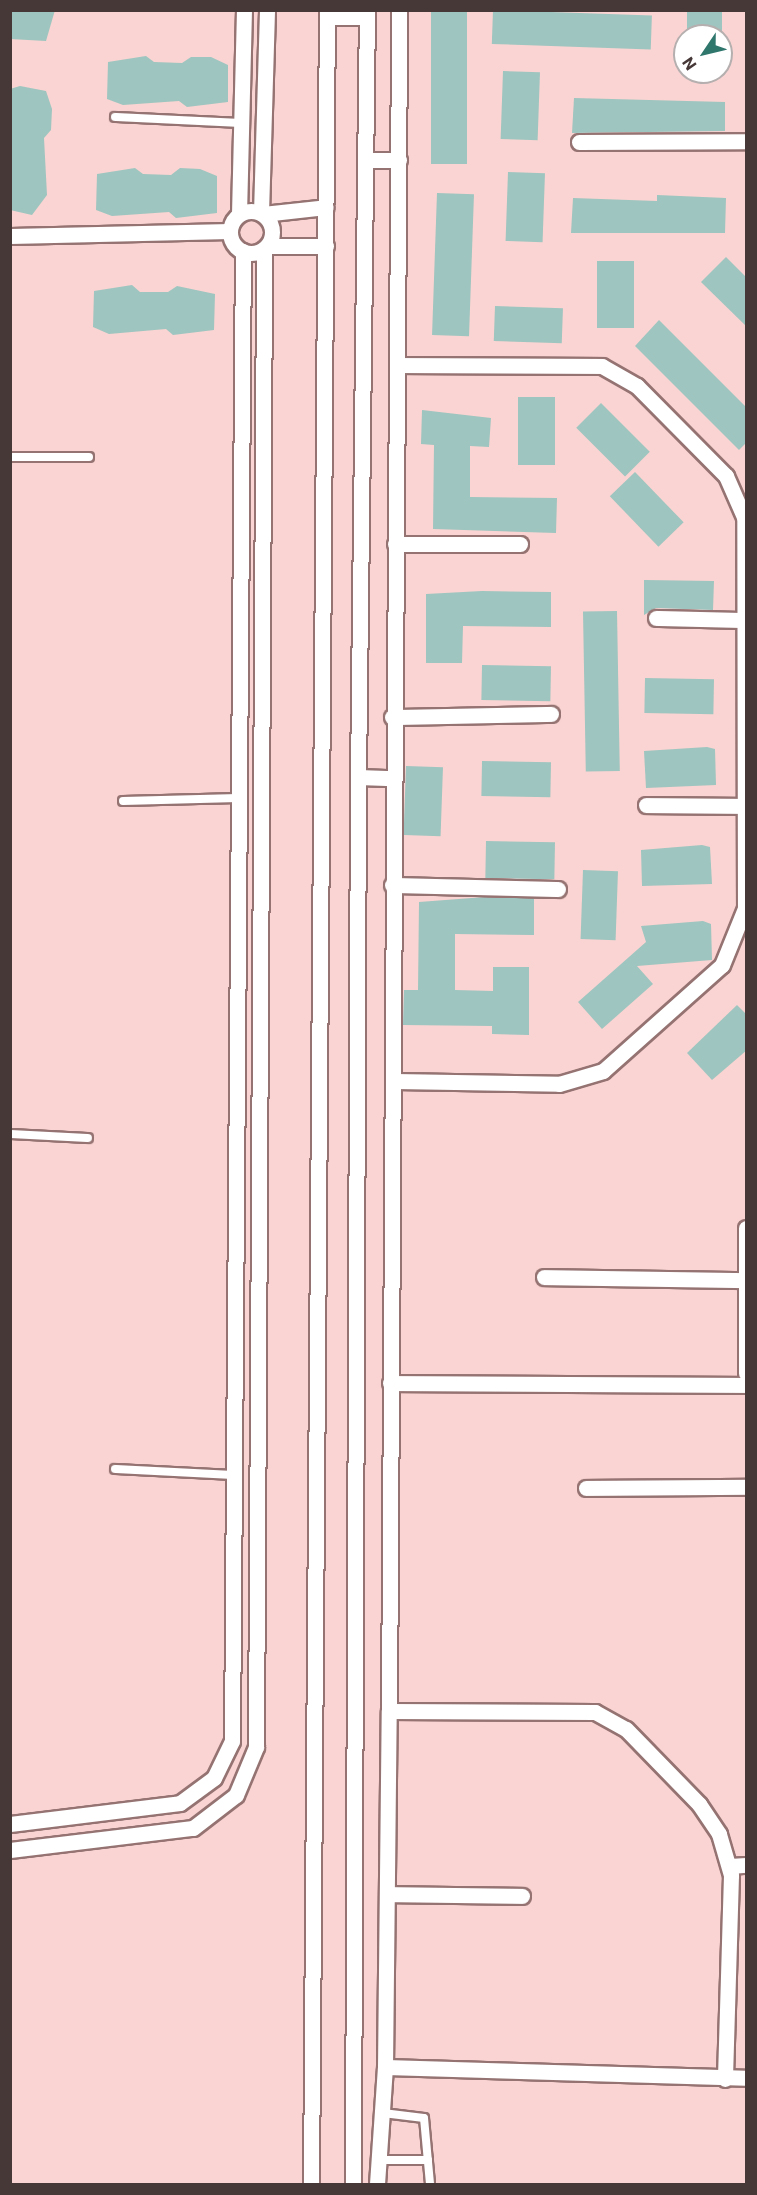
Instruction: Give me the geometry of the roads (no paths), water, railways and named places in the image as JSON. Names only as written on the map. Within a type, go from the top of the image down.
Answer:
[{"type":"street","points":[[230,231],[239,214],[244,10]]},
{"type":"street","points":[[10,1850],[180,1832],[216,1814],[236,1795],[253,1760],[258,1646],[263,1118],[266,247],[273,229],[262,213],[267,10]]},
{"type":"street","points":[[377,2184],[381,2160],[385,2067],[389,1711],[390,1383],[395,1082],[392,717],[400,364],[399,10]]},
{"type":"street","points":[[311,2184],[327,14],[367,14],[358,777],[353,2184]]},
{"type":"street","points":[[579,142],[747,141]]},
{"type":"street","points":[[366,160],[399,160]]},
{"type":"street","points":[[239,214],[326,207]]},
{"type":"street","points":[[10,236],[230,231]]},
{"type":"street","points":[[10,1824],[166,1808],[205,1789],[222,1767],[232,1741],[243,251],[230,231]]},
{"type":"street","points":[[243,251],[266,247],[326,246]]},
{"type":"street","points":[[395,1082],[559,1084],[603,1071],[722,965],[746,908],[745,517],[726,476],[712,459],[618,374],[565,362],[400,364]]},
{"type":"street","points":[[396,544],[520,544]]},
{"type":"street","points":[[656,618],[744,620]]},
{"type":"street","points":[[392,717],[551,714]]},
{"type":"street","points":[[358,777],[393,778]]},
{"type":"street","points":[[646,805],[744,806]]},
{"type":"street","points":[[392,885],[558,889]]},
{"type":"street","points":[[236,1118],[263,1118]]},
{"type":"street","points":[[747,1228],[743,1280],[747,1373]]},
{"type":"street","points":[[544,1277],[743,1280]]},
{"type":"street","points":[[390,1383],[747,1385]]},
{"type":"street","points":[[586,1488],[747,1487]]},
{"type":"street","points":[[233,1647],[258,1646]]},
{"type":"street","points":[[389,1711],[572,1709],[606,1716],[699,1804],[719,1834],[730,1866],[725,2079]]},
{"type":"street","points":[[730,1866],[747,1866]]},
{"type":"street","points":[[387,1894],[522,1896]]},
{"type":"street","points":[[385,2067],[747,2078]]},
{"type":"lane","points":[[116,117],[243,123]]},
{"type":"lane","points":[[10,457],[89,457]]},
{"type":"lane","points":[[123,801],[238,798]]},
{"type":"lane","points":[[10,1134],[88,1138]]},
{"type":"lane","points":[[115,1469],[234,1475]]},
{"type":"lane","points":[[383,2113],[424,2118],[430,2184]]},
{"type":"lane","points":[[381,2160],[428,2160]]}]
